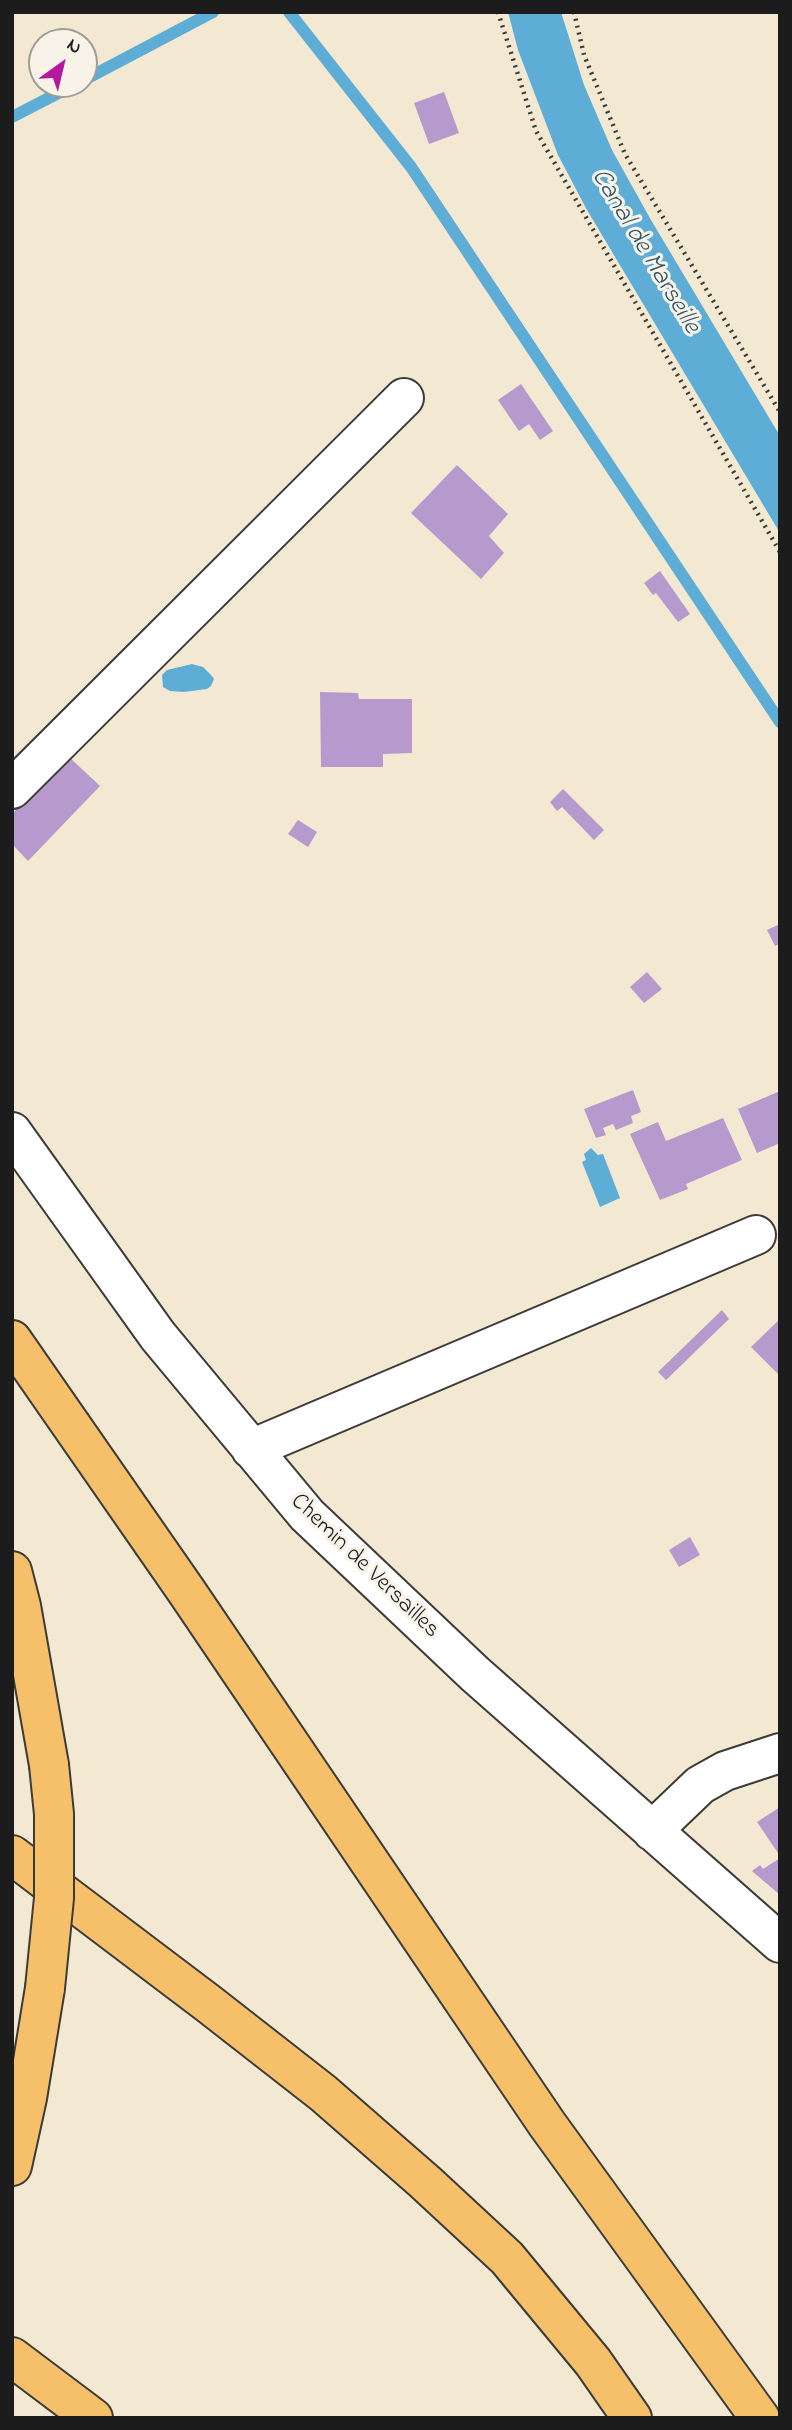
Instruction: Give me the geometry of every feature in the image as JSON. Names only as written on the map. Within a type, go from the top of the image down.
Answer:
[{"type":"main road","points":[[12,1340],[179,1580],[547,2124],[760,2418]]},
{"type":"main road","points":[[12,1571],[21,1606],[49,1765],[54,1814],[54,1898],[45,1988],[24,2048],[12,2166]]},
{"type":"main road","points":[[12,1630],[36,1698]]},
{"type":"main road","points":[[12,1855],[313,2084],[425,2182],[507,2258],[593,2362],[632,2418]]},
{"type":"main road","points":[[18,2361],[93,2418]]},
{"type":"street","points":[[12,789],[404,398]]},
{"type":"street","name":"Chemin de Versailles","points":[[12,1132],[158,1336],[307,1515],[475,1674],[780,1942]]},
{"type":"street","points":[[251,1449],[756,1236]]},
{"type":"street","points":[[652,1831],[700,1785],[725,1771],[780,1753]]},
{"type":"path","points":[[498,12],[536,131],[780,552]]},
{"type":"path","points":[[574,12],[584,55],[625,154],[780,412]]},
{"type":"water","name":"Canal de Marseille","points":[[508,12],[561,12],[584,85],[612,150],[780,436],[780,533],[587,210],[558,155],[518,50]]},
{"type":"water","points":[[192,664],[203,667],[211,675],[214,679],[211,686],[184,692],[170,691],[163,687],[162,675],[167,670]]},
{"type":"water","points":[[591,1148],[598,1155],[603,1154],[620,1198],[600,1207],[582,1162],[586,1160],[584,1154]]},
{"type":"building","points":[[444,92],[459,133],[429,144],[414,103]]},
{"type":"building","points":[[521,384],[553,431],[540,440],[529,424],[519,431],[498,400]]},
{"type":"building","points":[[457,465],[508,514],[489,536],[504,553],[481,579],[411,513]]},
{"type":"building","points":[[660,571],[690,614],[678,622],[656,593],[653,595],[644,583]]},
{"type":"building","points":[[320,692],[358,693],[359,699],[412,699],[412,753],[383,754],[383,767],[321,767]]},
{"type":"building","points":[[68,756],[100,786],[28,861],[12,844],[12,814]]},
{"type":"building","points":[[563,789],[604,830],[594,840],[562,807],[557,811],[550,802]]},
{"type":"building","points":[[298,820],[317,832],[308,847],[288,834]]},
{"type":"building","points":[[780,924],[780,944],[775,946],[767,930]]},
{"type":"building","points":[[647,972],[662,989],[644,1003],[630,987]]},
{"type":"building","points":[[633,1090],[641,1112],[631,1116],[633,1123],[616,1130],[613,1124],[603,1128],[606,1135],[596,1138],[584,1109]]},
{"type":"building","points":[[780,1091],[780,1143],[757,1153],[738,1109]]},
{"type":"building","points":[[723,1118],[742,1160],[686,1184],[688,1189],[660,1200],[630,1134],[658,1122],[666,1141]]},
{"type":"building","points":[[722,1310],[729,1319],[666,1380],[658,1372]]},
{"type":"building","points":[[780,1319],[780,1376],[751,1347]]},
{"type":"building","points":[[690,1537],[700,1555],[679,1567],[669,1550]]},
{"type":"building","points":[[780,1807],[780,1856],[757,1822]]},
{"type":"building","points":[[780,1858],[780,1895],[752,1871],[760,1865],[763,1869]]},
{"type":"waterway","points":[[98,73],[213,12]]},
{"type":"waterway","points":[[289,12],[411,167],[780,722]]},
{"type":"waterway","points":[[12,117],[49,98]]}]
